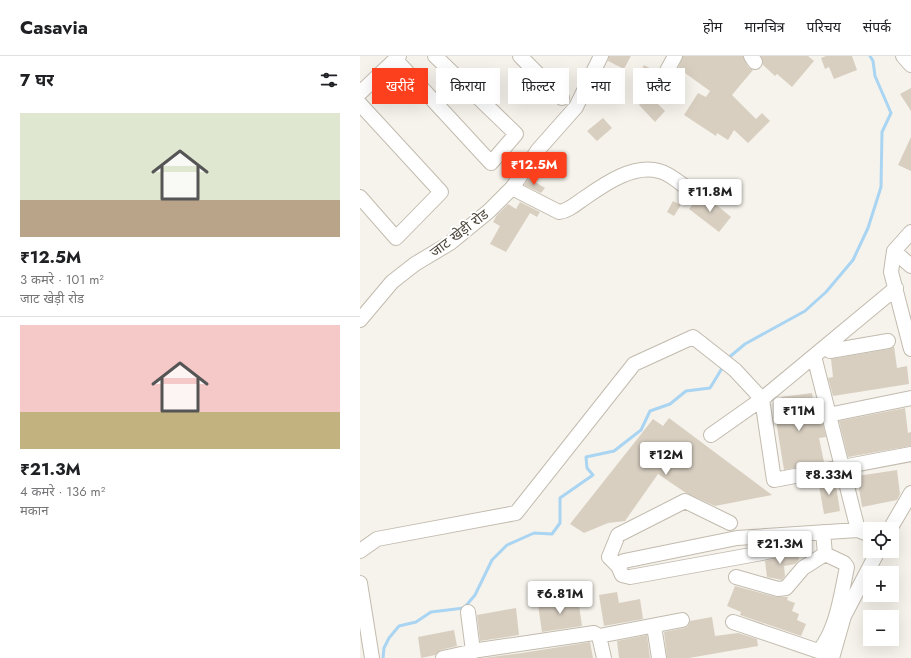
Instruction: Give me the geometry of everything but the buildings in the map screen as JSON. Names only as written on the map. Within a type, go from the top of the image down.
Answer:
[{"type":"street","points":[[360,92],[397,58],[491,163],[516,134],[435,56]]},
{"type":"street","points":[[520,56],[532,68]]},
{"type":"street","points":[[668,68],[675,56]]},
{"type":"street","points":[[903,56],[911,65]]},
{"type":"street","name":"जाट खेड़ी रोड","points":[[360,320],[392,282],[415,264],[450,243],[489,211],[512,188],[538,150],[576,107],[597,58]]},
{"type":"street","points":[[360,104],[441,192],[396,238],[360,197]]},
{"type":"street","points":[[512,188],[559,212],[568,209],[597,189],[630,172],[650,170],[660,171],[688,188]]},
{"type":"street","points":[[911,232],[894,251],[891,272],[908,323],[911,349]]},
{"type":"street","points":[[894,251],[911,266]]},
{"type":"street","points":[[711,435],[762,399],[814,356],[832,345],[896,288]]},
{"type":"street","points":[[360,551],[377,539],[516,513],[634,364],[693,337],[734,370],[762,399],[774,480],[841,466],[911,454]]},
{"type":"street","points":[[832,345],[849,347],[888,341]]},
{"type":"street","points":[[814,356],[841,466],[863,529]]},
{"type":"street","points":[[828,415],[911,398]]},
{"type":"street","points":[[894,522],[911,493]]},
{"type":"street","points":[[730,523],[685,501],[618,535],[609,557],[618,566],[618,570],[622,575],[630,577],[762,554],[772,551],[800,534]]},
{"type":"street","points":[[618,566],[624,561],[737,538],[823,532],[863,532]]},
{"type":"street","points":[[823,532],[825,554]]},
{"type":"street","points":[[736,577],[778,589],[786,588],[803,568],[825,554]]},
{"type":"street","points":[[819,652],[826,642],[833,624],[847,567],[844,563],[825,554]]},
{"type":"street","points":[[733,622],[833,657],[844,616],[874,558]]},
{"type":"street","points":[[360,583],[372,658]]},
{"type":"street","points":[[468,612],[478,653]]},
{"type":"street","points":[[443,658],[594,633],[599,636],[682,620]]},
{"type":"street","points":[[654,626],[659,658]]},
{"type":"street","points":[[599,636],[604,658]]},
{"type":"waterway","points":[[727,359],[745,344],[805,311],[826,292],[853,260],[868,228],[881,187],[882,132],[891,113],[875,76],[873,61],[870,56]]},
{"type":"waterway","points":[[383,658],[384,648],[389,638],[399,626],[416,622],[431,612],[464,608],[475,595],[492,560],[507,545],[534,533],[552,534],[560,523],[560,498],[593,475],[587,468],[586,457],[614,451],[641,430],[650,411],[670,404],[686,391],[710,388],[724,365]]}]
